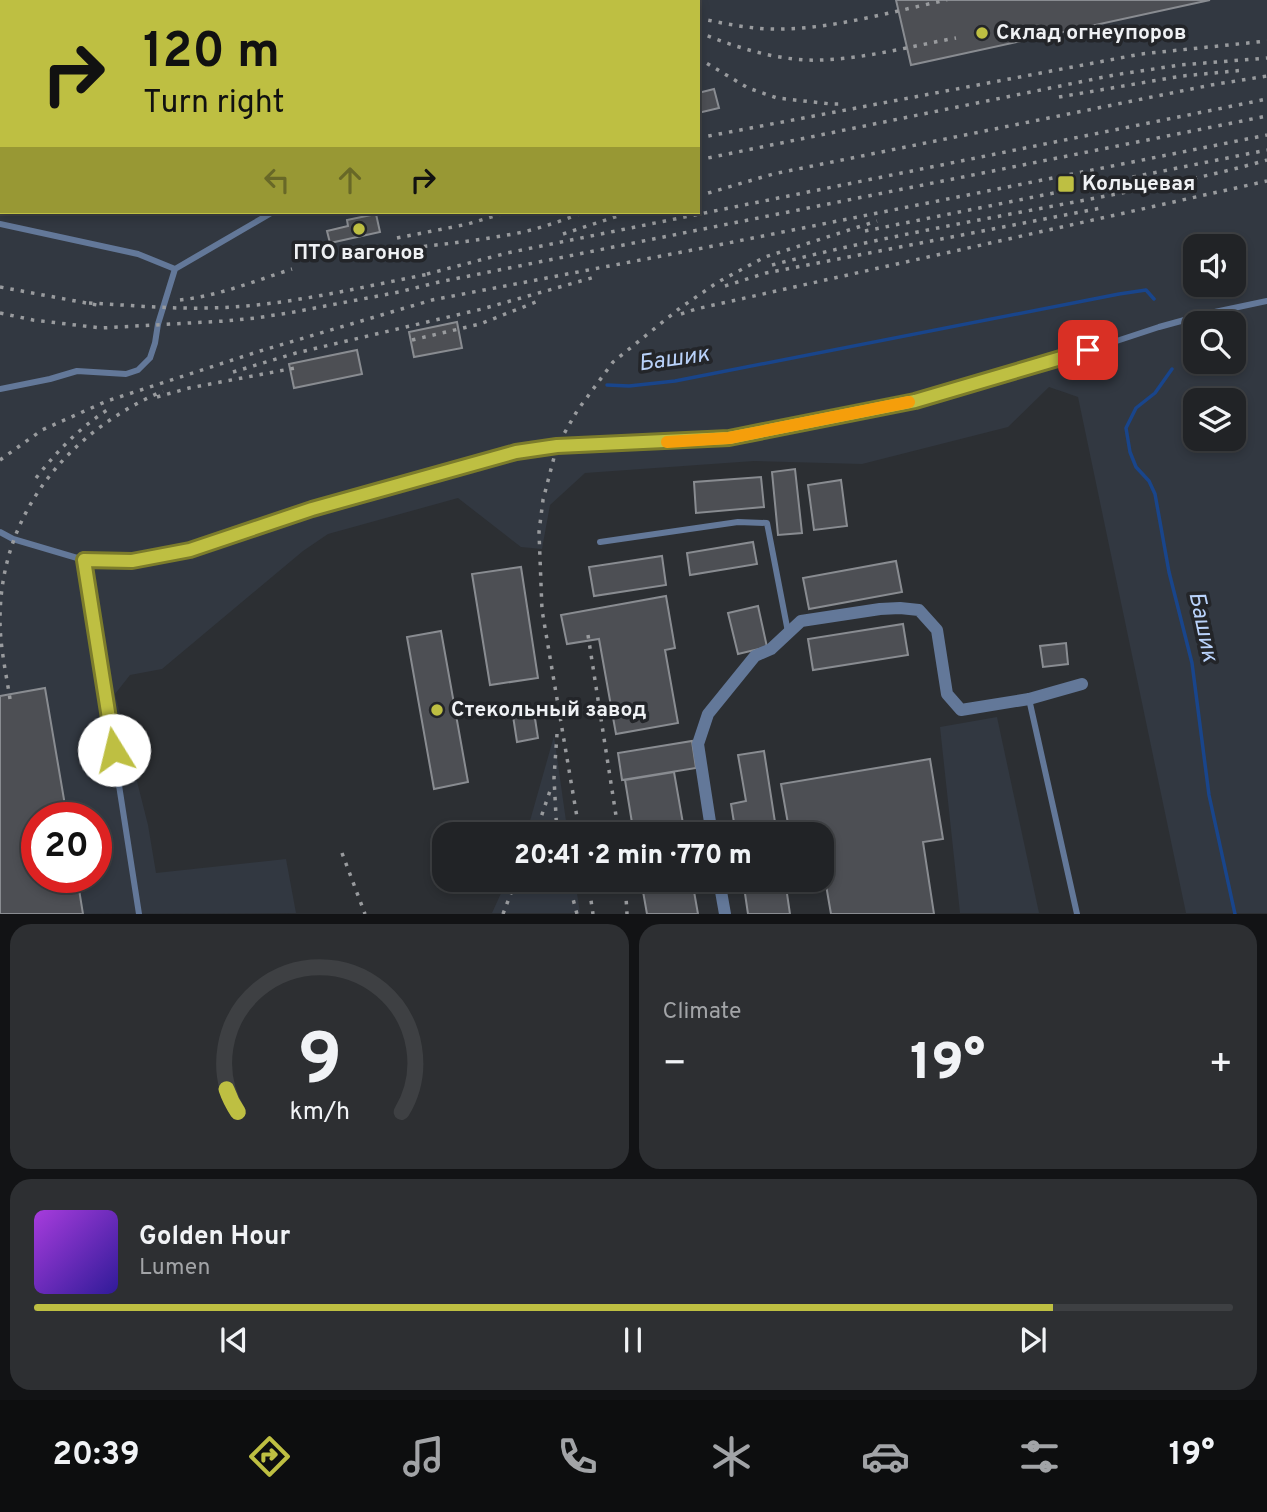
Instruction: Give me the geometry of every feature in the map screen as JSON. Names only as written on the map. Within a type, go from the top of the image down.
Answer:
[{"type":"street","points":[[710,822],[698,744],[708,714],[755,656],[771,649],[801,621],[880,609],[919,610],[937,630],[947,694],[961,710],[1029,699],[1082,684]]},
{"type":"street","points":[[721,892],[724,914]]},
{"type":"lane","points":[[0,389],[77,371],[126,374],[138,370],[150,358],[175,269],[270,214]]},
{"type":"lane","points":[[0,224],[138,254],[175,269]]},
{"type":"lane","points":[[0,532],[13,539],[84,560],[132,561],[190,550],[312,509],[516,452],[557,446],[729,438],[915,401],[1065,358],[1159,327],[1267,301]]},
{"type":"lane","points":[[600,542],[738,522],[767,523],[788,634]]},
{"type":"lane","points":[[84,560],[139,914]]},
{"type":"lane","points":[[1029,699],[1077,914]]},
{"type":"shaded area","points":[[700,0],[1267,0],[1267,913],[1186,913],[1078,397],[1049,387],[1008,427],[862,464],[754,461],[585,473],[550,505],[542,549],[521,547],[458,498],[328,534],[303,551],[162,669],[130,675],[115,694],[148,825],[156,873],[286,859],[296,913],[0,914],[0,214],[700,214]]},
{"type":"shaded area","points":[[997,717],[1039,913],[960,913],[940,727]]},
{"type":"shaded area","points":[[554,736],[566,822],[530,822]]},
{"type":"shaded area","points":[[502,892],[577,892],[580,913],[492,913]]},
{"type":"building","name":"Склад огнеупоров","points":[[896,0],[1210,0],[911,65]]},
{"type":"building","points":[[714,89],[719,108],[700,113],[700,92]]},
{"type":"building","name":"ПТО вагонов","points":[[376,214],[380,232],[330,243],[327,231],[348,226],[347,220]]},
{"type":"building","points":[[457,322],[462,348],[414,357],[409,332]]},
{"type":"building","points":[[357,350],[362,374],[294,388],[289,364]]},
{"type":"building","points":[[795,469],[802,533],[778,535],[772,472]]},
{"type":"building","points":[[761,477],[764,507],[696,513],[694,482]]},
{"type":"building","points":[[841,480],[847,526],[814,530],[808,485]]},
{"type":"building","points":[[753,542],[757,564],[690,575],[687,553]]},
{"type":"building","points":[[662,556],[666,585],[594,596],[589,567]]},
{"type":"building","points":[[896,561],[902,592],[809,609],[803,578]]},
{"type":"building","points":[[521,567],[538,678],[490,685],[472,574]]},
{"type":"building","points":[[666,596],[675,648],[665,650],[678,723],[616,734],[599,639],[567,644],[561,615]]},
{"type":"building","points":[[758,606],[767,647],[738,654],[728,613]]},
{"type":"building","points":[[903,624],[908,655],[813,670],[808,639]]},
{"type":"building","name":"Стекольный завод","points":[[441,631],[468,782],[434,789],[407,637]]},
{"type":"building","points":[[1066,643],[1068,664],[1043,667],[1040,646]]},
{"type":"building","points":[[45,688],[64,802],[21,802],[21,893],[80,893],[83,914],[0,914],[0,696]]},
{"type":"building","points":[[534,712],[538,738],[517,742],[513,716]]},
{"type":"building","points":[[692,741],[696,768],[622,780],[618,753]]},
{"type":"building","points":[[764,751],[775,822],[734,822],[731,804],[746,801],[738,755]]},
{"type":"building","points":[[930,759],[943,839],[923,842],[934,914],[831,914],[827,892],[834,892],[834,822],[788,822],[781,784]]},
{"type":"building","points":[[674,772],[683,822],[632,822],[625,780]]},
{"type":"building","points":[[643,892],[694,892],[698,914],[647,914]]},
{"type":"building","points":[[745,892],[787,892],[790,914],[748,914]]},
{"type":"waterway","name":"Башик","points":[[607,385],[629,386],[675,381],[1119,294],[1146,290],[1154,299]]},
{"type":"waterway","name":"Башик","points":[[1172,369],[1155,393],[1136,408],[1126,428],[1136,467],[1149,481],[1155,494],[1169,572],[1192,663],[1209,795],[1235,914]]},
{"type":"railway","points":[[700,18],[762,29],[803,28],[845,22],[947,0]]},
{"type":"railway","points":[[700,33],[759,53],[807,60],[857,57],[956,38]]},
{"type":"railway","points":[[700,138],[1141,54],[1267,41]]},
{"type":"railway","points":[[700,160],[1114,75],[1180,65],[1267,58]]},
{"type":"railway","points":[[700,59],[748,88],[777,98],[842,104]]},
{"type":"railway","points":[[1059,97],[1182,76],[1245,70]]},
{"type":"railway","points":[[700,195],[773,174],[1267,76]]},
{"type":"railway","points":[[700,214],[1267,99]]},
{"type":"railway","points":[[0,313],[101,328],[256,318],[399,292],[1267,116]]},
{"type":"railway","points":[[0,460],[42,430],[107,401],[260,351],[432,300],[1267,135]]},
{"type":"railway","points":[[865,231],[1267,150]]},
{"type":"railway","points":[[772,265],[895,237],[1184,180],[1267,160]]},
{"type":"railway","points":[[681,314],[1267,181]]},
{"type":"railway","points":[[725,286],[766,273],[1101,208]]},
{"type":"railway","points":[[397,238],[468,224],[501,214]]},
{"type":"railway","points":[[330,258],[523,232],[579,214]]},
{"type":"railway","points":[[563,234],[624,214]]},
{"type":"railway","points":[[427,274],[507,253],[699,214]]},
{"type":"railway","points":[[578,822],[542,610],[539,532],[543,500],[557,446],[577,411],[613,362],[680,308],[718,282],[765,257],[877,221]]},
{"type":"railway","points":[[180,300],[222,292],[292,269]]},
{"type":"railway","points":[[89,303],[178,308],[235,307],[319,296],[429,274]]},
{"type":"railway","points":[[233,372],[296,353],[482,309],[595,277]]},
{"type":"railway","points":[[0,287],[97,305]]},
{"type":"railway","points":[[412,340],[480,324],[536,302]]},
{"type":"railway","points":[[157,397],[189,388],[295,368]]},
{"type":"railway","points":[[10,699],[0,630],[3,581],[12,545],[27,511],[46,481],[70,453],[97,429],[129,408],[163,391]]},
{"type":"railway","points":[[36,478],[71,439],[112,407]]},
{"type":"railway","points":[[588,635],[617,822]]},
{"type":"railway","points":[[556,822],[554,778],[557,734]]},
{"type":"railway","points":[[539,822],[551,788]]},
{"type":"railway","points":[[342,853],[365,914]]},
{"type":"railway","points":[[503,914],[511,892]]},
{"type":"railway","points":[[571,892],[577,914]]},
{"type":"railway","points":[[590,892],[593,914]]},
{"type":"railway","points":[[626,892],[627,914]]},
{"type":"slow traffic","points":[[667,442],[729,438],[909,402]]},
{"type":"place","name":"Склад огнеупоров","points":[[982,33]]},
{"type":"place","name":"Кольцевая","points":[[1066,184]]},
{"type":"place","name":"ПТО вагонов","points":[[359,229]]},
{"type":"place","name":"Стекольный завод","points":[[437,710]]},
{"type":"route","points":[[114,750],[84,560],[132,561],[190,550],[312,509],[516,452],[557,446],[729,438],[915,401],[1088,350]]}]
